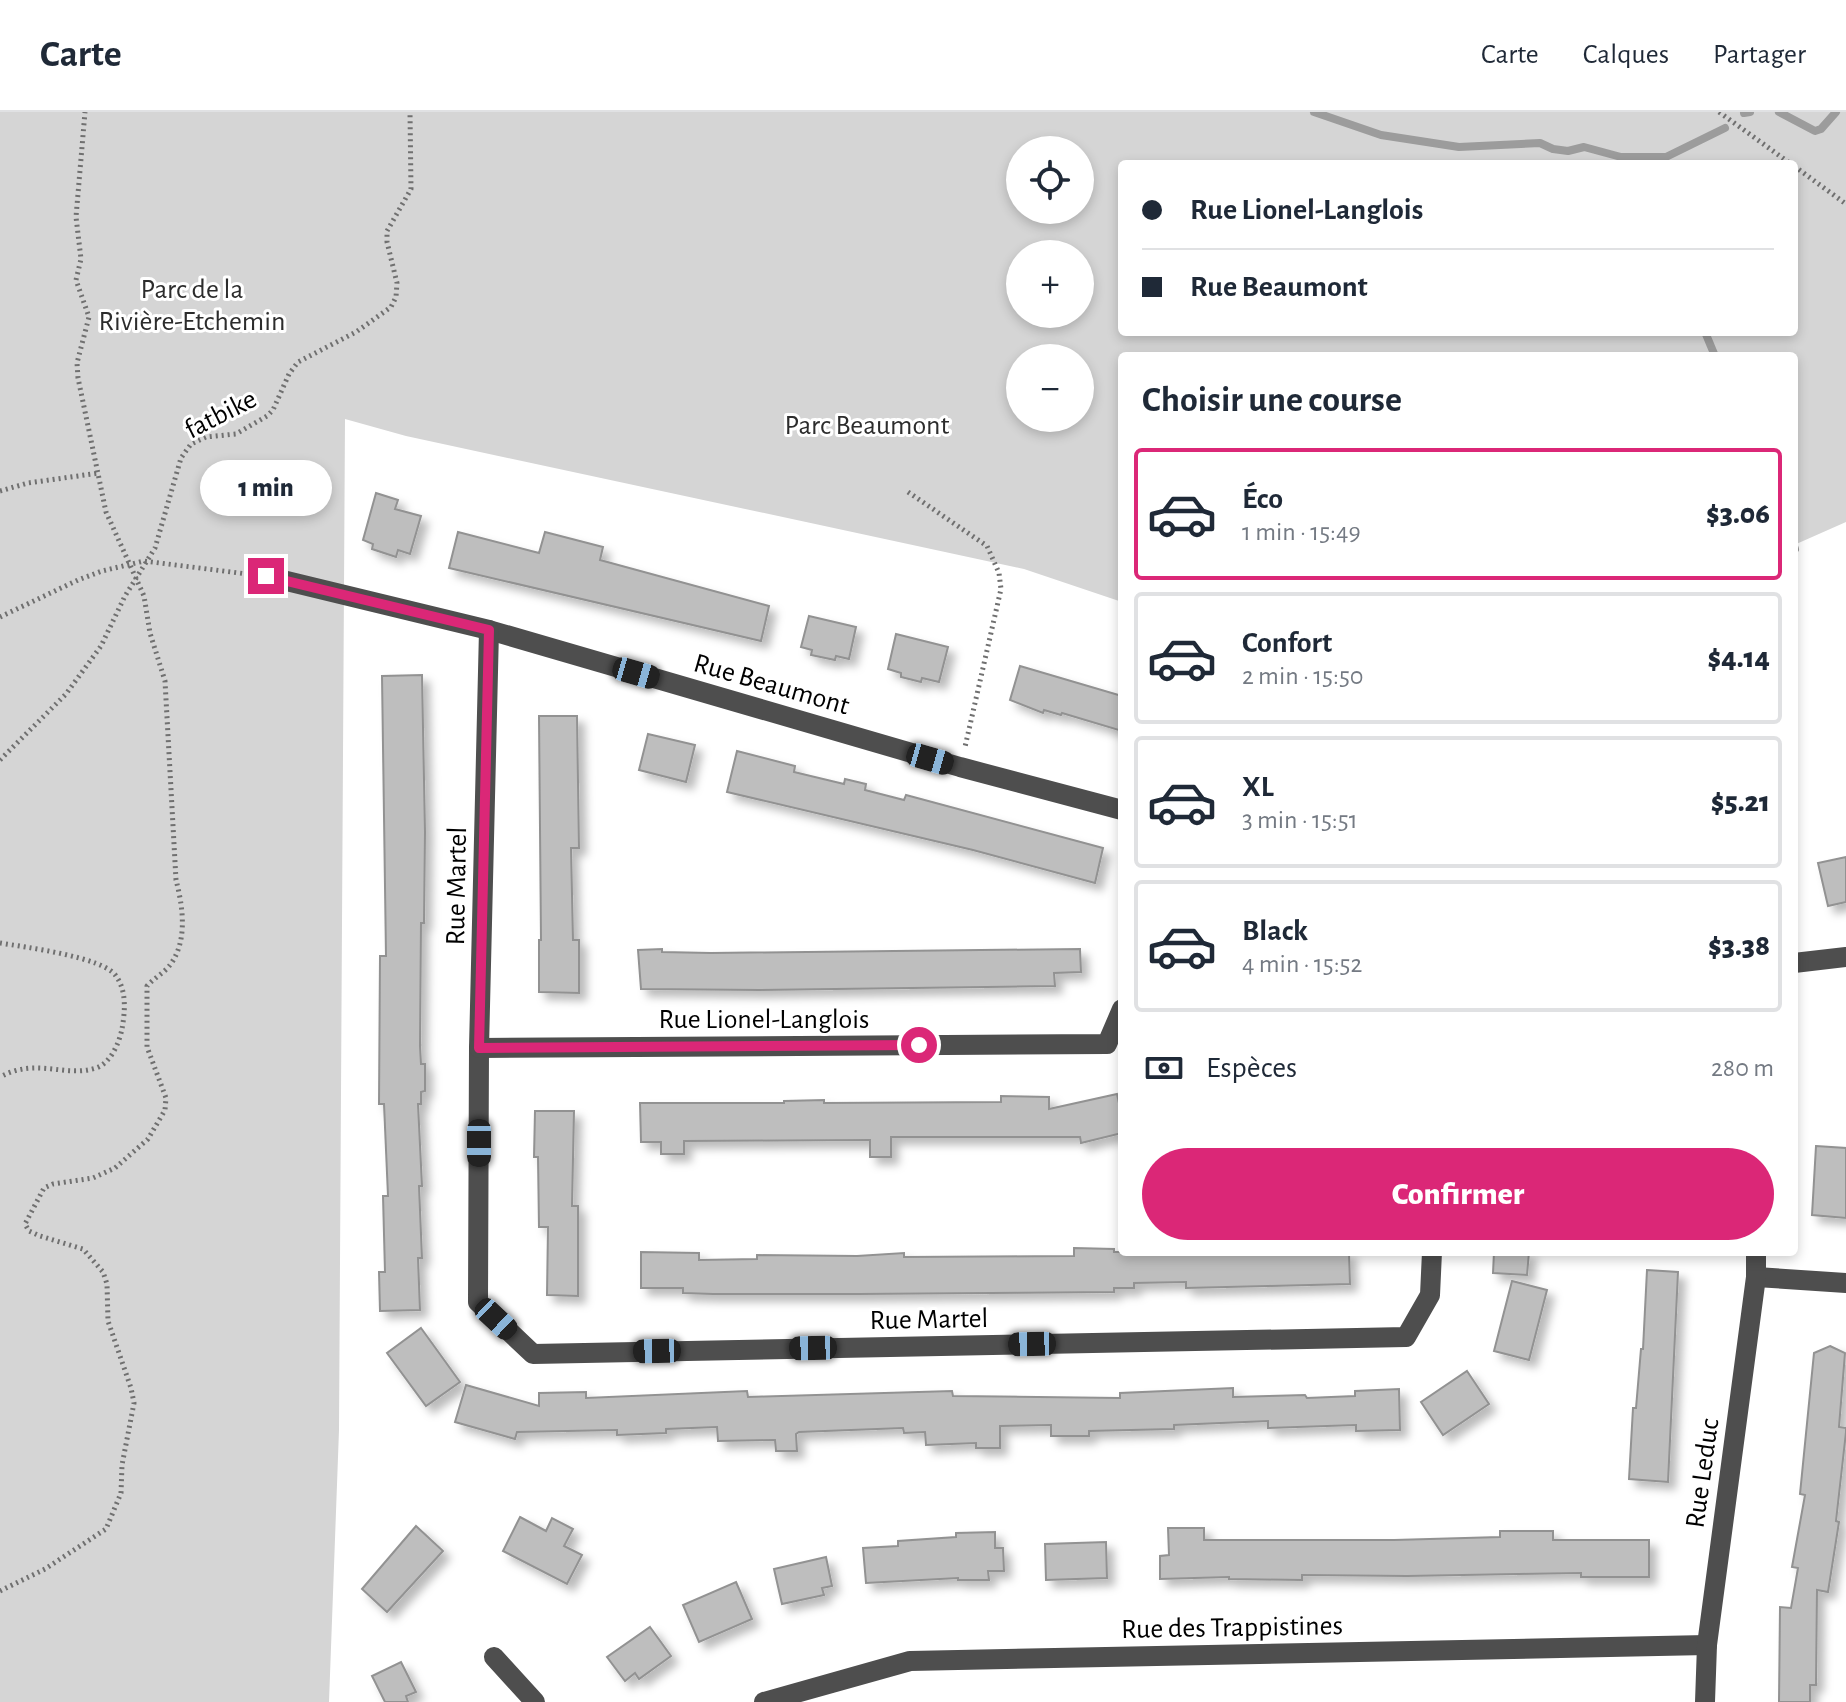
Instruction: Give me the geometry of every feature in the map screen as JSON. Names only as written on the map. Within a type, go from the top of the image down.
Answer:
[{"type":"street","name":"Rue Beaumont","points":[[266,576],[489,630],[960,767],[1118,809]]},
{"type":"street","name":"Rue Martel","points":[[489,630],[479,1048],[478,1302],[533,1354],[1406,1337],[1430,1295],[1432,1256]]},
{"type":"street","points":[[1798,963],[1846,957]]},
{"type":"street","name":"Rue Lionel-Langlois","points":[[479,1048],[1107,1044],[1118,1018]]},
{"type":"street","name":"Rue Leduc","points":[[1705,1702],[1707,1645],[1756,1277],[1756,1256]]},
{"type":"street","points":[[1756,1277],[1846,1283]]},
{"type":"street","name":"Rue des Trappistines","points":[[764,1702],[910,1661],[1707,1645]]},
{"type":"street","points":[[494,1657],[535,1702]]},
{"type":"path","points":[[0,1591],[45,1569],[106,1529],[121,1493],[122,1465],[134,1403],[108,1321],[107,1284],[103,1272],[83,1249],[40,1236],[29,1231],[25,1224],[44,1188],[93,1178],[121,1163],[148,1139],[167,1104],[147,1047],[146,993],[147,986],[169,967],[179,950],[182,930],[181,899],[176,880],[165,681],[150,633],[144,596],[106,512],[78,378],[77,363],[89,317],[76,280],[81,259],[76,217],[85,112]]},
{"type":"path","name":"fatbike","points":[[0,760],[66,694],[101,646],[159,536],[181,458],[191,444],[206,437],[236,434],[267,416],[298,362],[356,332],[391,307],[396,297],[397,283],[387,231],[411,189],[410,112]]},
{"type":"path","points":[[1719,112],[1785,160]]},
{"type":"path","points":[[1798,169],[1846,204]]},
{"type":"path","points":[[0,491],[28,483],[99,473]]},
{"type":"path","points":[[908,492],[987,546],[999,573],[1001,589],[960,767]]},
{"type":"path","points":[[0,617],[78,580],[147,561],[266,576]]},
{"type":"path","points":[[0,943],[89,960],[106,967],[116,975],[125,1008],[116,1048],[99,1067],[86,1070],[39,1066],[12,1070],[0,1077]]},
{"type":"green space","name":"Parc de la Rivière-Etchemin","points":[[0,112],[1846,112],[1846,522],[1798,543],[1798,352],[1118,352],[1118,601],[1024,569],[406,436],[345,419],[339,1430],[329,1702],[0,1702]]},
{"type":"building","points":[[376,493],[398,500],[395,509],[421,516],[410,554],[398,550],[396,557],[372,549],[373,544],[363,540]]},
{"type":"building","points":[[458,532],[539,553],[545,532],[603,547],[600,560],[769,606],[761,641],[449,568]]},
{"type":"building","points":[[809,616],[856,627],[849,659],[836,656],[835,660],[811,655],[812,650],[801,647]]},
{"type":"building","points":[[896,634],[948,647],[939,682],[901,677],[901,673],[888,669]]},
{"type":"building","points":[[1020,666],[1118,695],[1118,730],[1062,713],[1044,710],[1043,713],[1010,700]]},
{"type":"building","points":[[422,675],[425,832],[420,1046],[421,1064],[425,1064],[425,1091],[421,1092],[421,1104],[418,1104],[422,1186],[419,1186],[422,1258],[418,1258],[420,1310],[380,1311],[379,1272],[385,1272],[383,1196],[388,1196],[384,1104],[379,1104],[380,956],[386,956],[382,676]]},
{"type":"building","points":[[539,716],[577,716],[579,848],[571,848],[573,940],[579,940],[579,993],[539,992]]},
{"type":"building","points":[[648,734],[695,745],[686,782],[639,770]]},
{"type":"building","points":[[737,751],[795,766],[794,772],[844,784],[845,779],[866,784],[865,790],[904,800],[906,795],[1103,848],[1095,883],[973,850],[727,792]]},
{"type":"building","points":[[1846,857],[1846,902],[1828,906],[1818,863]]},
{"type":"building","points":[[662,949],[662,952],[711,953],[1080,949],[1081,972],[1054,973],[1055,986],[641,989],[638,950]]},
{"type":"building","points":[[1117,1094],[1118,1134],[1081,1143],[1080,1137],[891,1137],[891,1157],[870,1157],[870,1140],[684,1141],[684,1154],[661,1154],[661,1142],[641,1142],[640,1103],[824,1100],[824,1103],[1001,1102],[1001,1096],[1049,1097],[1049,1109]]},
{"type":"building","points":[[535,1111],[574,1111],[572,1206],[578,1206],[578,1296],[547,1295],[548,1227],[539,1227],[538,1157],[534,1157]]},
{"type":"building","points":[[1816,1146],[1846,1148],[1846,1218],[1812,1215]]},
{"type":"building","points":[[1074,1248],[1114,1249],[1118,1256],[1349,1256],[1350,1284],[1186,1288],[1186,1282],[1134,1283],[1134,1288],[1114,1288],[1114,1292],[858,1294],[713,1294],[683,1293],[683,1288],[641,1288],[641,1252],[699,1253],[699,1260],[757,1259],[757,1255],[904,1253],[904,1257],[1074,1256]]},
{"type":"building","points":[[1494,1256],[1529,1256],[1527,1275],[1493,1273]]},
{"type":"building","points":[[1647,1270],[1678,1272],[1668,1482],[1629,1479],[1633,1408],[1636,1408],[1643,1349]]},
{"type":"building","points":[[1512,1281],[1547,1290],[1529,1360],[1494,1351]]},
{"type":"building","points":[[421,1328],[460,1382],[426,1406],[387,1353]]},
{"type":"building","points":[[1830,1346],[1845,1353],[1839,1427],[1846,1428],[1846,1432],[1836,1521],[1839,1522],[1828,1592],[1817,1590],[1816,1685],[1810,1685],[1810,1702],[1779,1702],[1780,1607],[1791,1608],[1798,1568],[1792,1567],[1805,1495],[1800,1494],[1814,1353]]},
{"type":"building","points":[[1467,1371],[1489,1404],[1443,1435],[1421,1402]]},
{"type":"building","points":[[466,1385],[539,1406],[539,1393],[586,1392],[586,1398],[747,1391],[748,1397],[952,1391],[953,1396],[1120,1398],[1120,1393],[1233,1388],[1233,1397],[1305,1395],[1307,1398],[1355,1396],[1355,1391],[1399,1389],[1400,1430],[1356,1431],[1356,1425],[1268,1428],[1268,1421],[1174,1425],[1174,1429],[1089,1431],[1089,1436],[1051,1436],[1051,1425],[1000,1426],[1000,1448],[976,1448],[976,1443],[926,1445],[925,1432],[904,1433],[903,1428],[799,1432],[796,1434],[797,1451],[776,1451],[775,1440],[718,1441],[717,1427],[617,1435],[617,1430],[517,1432],[515,1439],[455,1422]]},
{"type":"building","points":[[520,1517],[546,1531],[552,1518],[573,1529],[564,1546],[582,1555],[567,1584],[503,1551]]},
{"type":"building","points":[[416,1526],[443,1551],[387,1612],[362,1589]]},
{"type":"building","points":[[1168,1528],[1204,1528],[1204,1540],[1394,1540],[1500,1537],[1500,1531],[1553,1531],[1553,1540],[1649,1540],[1649,1577],[1581,1577],[1581,1573],[1302,1575],[1302,1580],[1229,1577],[1160,1579],[1160,1556],[1169,1555]]},
{"type":"building","points":[[995,1532],[995,1548],[1003,1548],[1004,1571],[988,1571],[989,1580],[958,1578],[866,1583],[863,1548],[898,1546],[898,1541],[956,1537],[956,1533]]},
{"type":"building","points":[[1106,1542],[1107,1578],[1046,1580],[1045,1544]]},
{"type":"building","points":[[826,1557],[832,1586],[822,1588],[824,1595],[782,1604],[774,1569]]},
{"type":"building","points":[[736,1582],[752,1619],[699,1642],[683,1605]]},
{"type":"building","points":[[650,1627],[671,1656],[639,1679],[635,1673],[625,1681],[607,1657]]},
{"type":"building","points":[[401,1662],[416,1692],[406,1696],[408,1702],[385,1702],[372,1676]]},
{"type":"waterway","points":[[1314,112],[1381,135],[1459,147],[1540,143],[1553,149],[1568,151],[1584,147],[1621,157],[1666,157],[1725,128]]},
{"type":"waterway","points":[[1744,113],[1750,112]]},
{"type":"waterway","points":[[1779,112],[1815,131],[1821,129],[1836,112]]},
{"type":"waterway","points":[[1707,336],[1713,352]]},
{"type":"route","points":[[266,576],[489,630],[479,1048],[919,1045]]},
{"type":"park label","name":"Parc Beaumont","points":[[867,424]]}]
